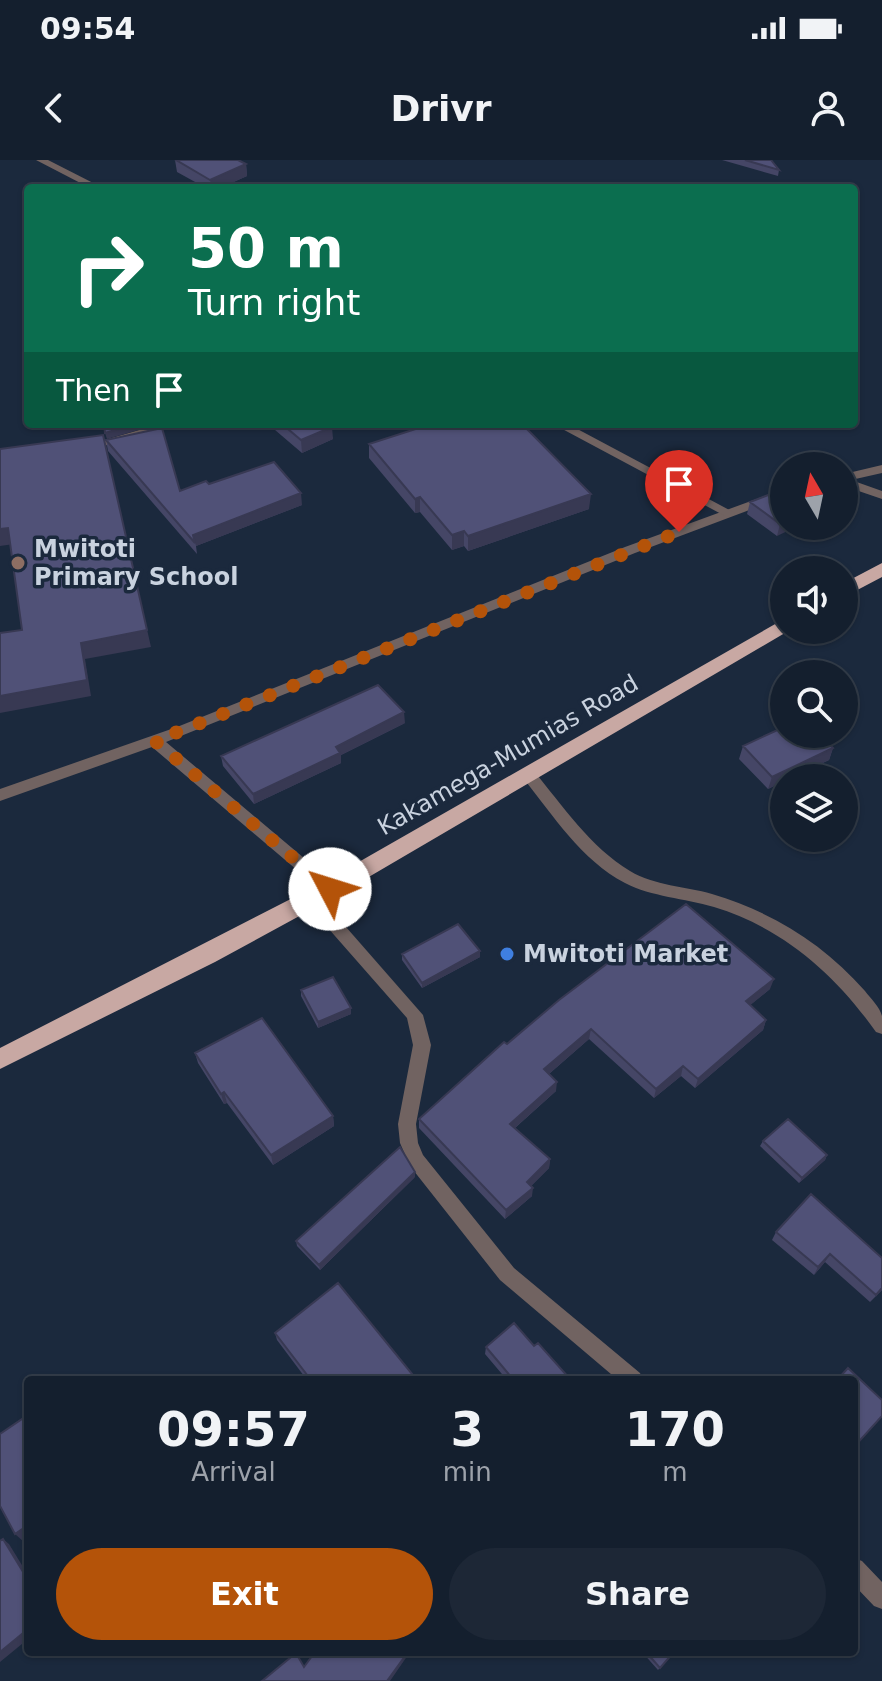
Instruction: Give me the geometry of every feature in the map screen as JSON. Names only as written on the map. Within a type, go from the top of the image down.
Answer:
[{"type":"highway","points":[[858,583],[882,569]]},
{"type":"highway","name":"Kakamega-Mumias Road","points":[[0,1059],[321,894],[770,633]]},
{"type":"street","points":[[41,160],[90,184]]},
{"type":"street","points":[[67,451],[158,428]]},
{"type":"street","points":[[567,428],[729,513]]},
{"type":"street","points":[[858,476],[882,469]]},
{"type":"street","points":[[858,486],[882,495]]},
{"type":"street","points":[[0,795],[155,741],[770,498]]},
{"type":"street","points":[[155,741],[321,894],[415,1015],[422,1045],[407,1124],[409,1143],[416,1160],[507,1274],[628,1376]]},
{"type":"street","points":[[528,774],[606,864],[631,880],[760,915],[821,956],[860,995],[882,1027]]},
{"type":"street","points":[[858,1573],[882,1598]]},
{"type":"building","points":[[176,160],[238,160],[246,164],[210,180]]},
{"type":"building","points":[[745,160],[771,160],[779,170]]},
{"type":"building","points":[[104,428],[122,428],[105,433]]},
{"type":"building","points":[[162,428],[180,491],[274,462],[301,493],[193,535],[195,543],[106,440]]},
{"type":"building","points":[[287,428],[330,428],[301,440]]},
{"type":"building","points":[[419,428],[526,428],[591,494],[468,536],[464,531],[452,535],[420,497],[415,499],[369,444]]},
{"type":"building","points":[[103,435],[147,630],[81,643],[87,680],[0,696],[0,633],[22,630],[8,528],[0,529],[0,449]]},
{"type":"building","points":[[770,494],[770,517],[750,502]]},
{"type":"building","points":[[378,685],[404,712],[336,747],[340,753],[253,794],[221,756]]},
{"type":"building","points":[[770,733],[770,748],[833,748],[799,764],[770,764],[770,775],[743,746]]},
{"type":"building","points":[[686,904],[774,979],[746,1001],[766,1020],[698,1079],[683,1066],[656,1089],[591,1029],[544,1069],[557,1082],[510,1124],[550,1159],[527,1182],[533,1188],[506,1210],[419,1119],[504,1042],[507,1044],[559,1000]]},
{"type":"building","points":[[458,924],[480,951],[422,983],[402,954]]},
{"type":"building","points":[[333,977],[351,1008],[318,1022],[301,990]]},
{"type":"building","points":[[262,1018],[333,1116],[271,1155],[224,1092],[221,1094],[195,1053]]},
{"type":"building","points":[[788,1119],[827,1155],[802,1178],[763,1141]]},
{"type":"building","points":[[400,1147],[415,1172],[319,1265],[296,1241]]},
{"type":"building","points":[[811,1194],[882,1258],[882,1288],[876,1295],[830,1254],[818,1267],[776,1232]]},
{"type":"building","points":[[338,1283],[414,1376],[308,1376],[275,1333]]},
{"type":"building","points":[[514,1323],[534,1346],[538,1343],[567,1376],[510,1376],[486,1347]]},
{"type":"building","points":[[848,1368],[856,1376],[841,1376]]},
{"type":"building","points":[[858,1377],[882,1400],[882,1416],[858,1443]]},
{"type":"building","points":[[24,1418],[24,1528],[15,1534],[0,1506],[0,1434]]},
{"type":"building","points":[[3,1539],[24,1573],[24,1632],[0,1652],[0,1541]]},
{"type":"building","points":[[292,1656],[298,1656],[304,1667],[312,1656],[405,1656],[387,1681],[262,1681]]},
{"type":"building","points":[[650,1656],[670,1656],[660,1668]]},
{"type":"place","name":"Mwitoti Primary School","points":[[18,563]]},
{"type":"place","name":"Mwitoti Market","points":[[507,954]]},
{"type":"route","points":[[330,889],[155,741],[679,532]]}]
